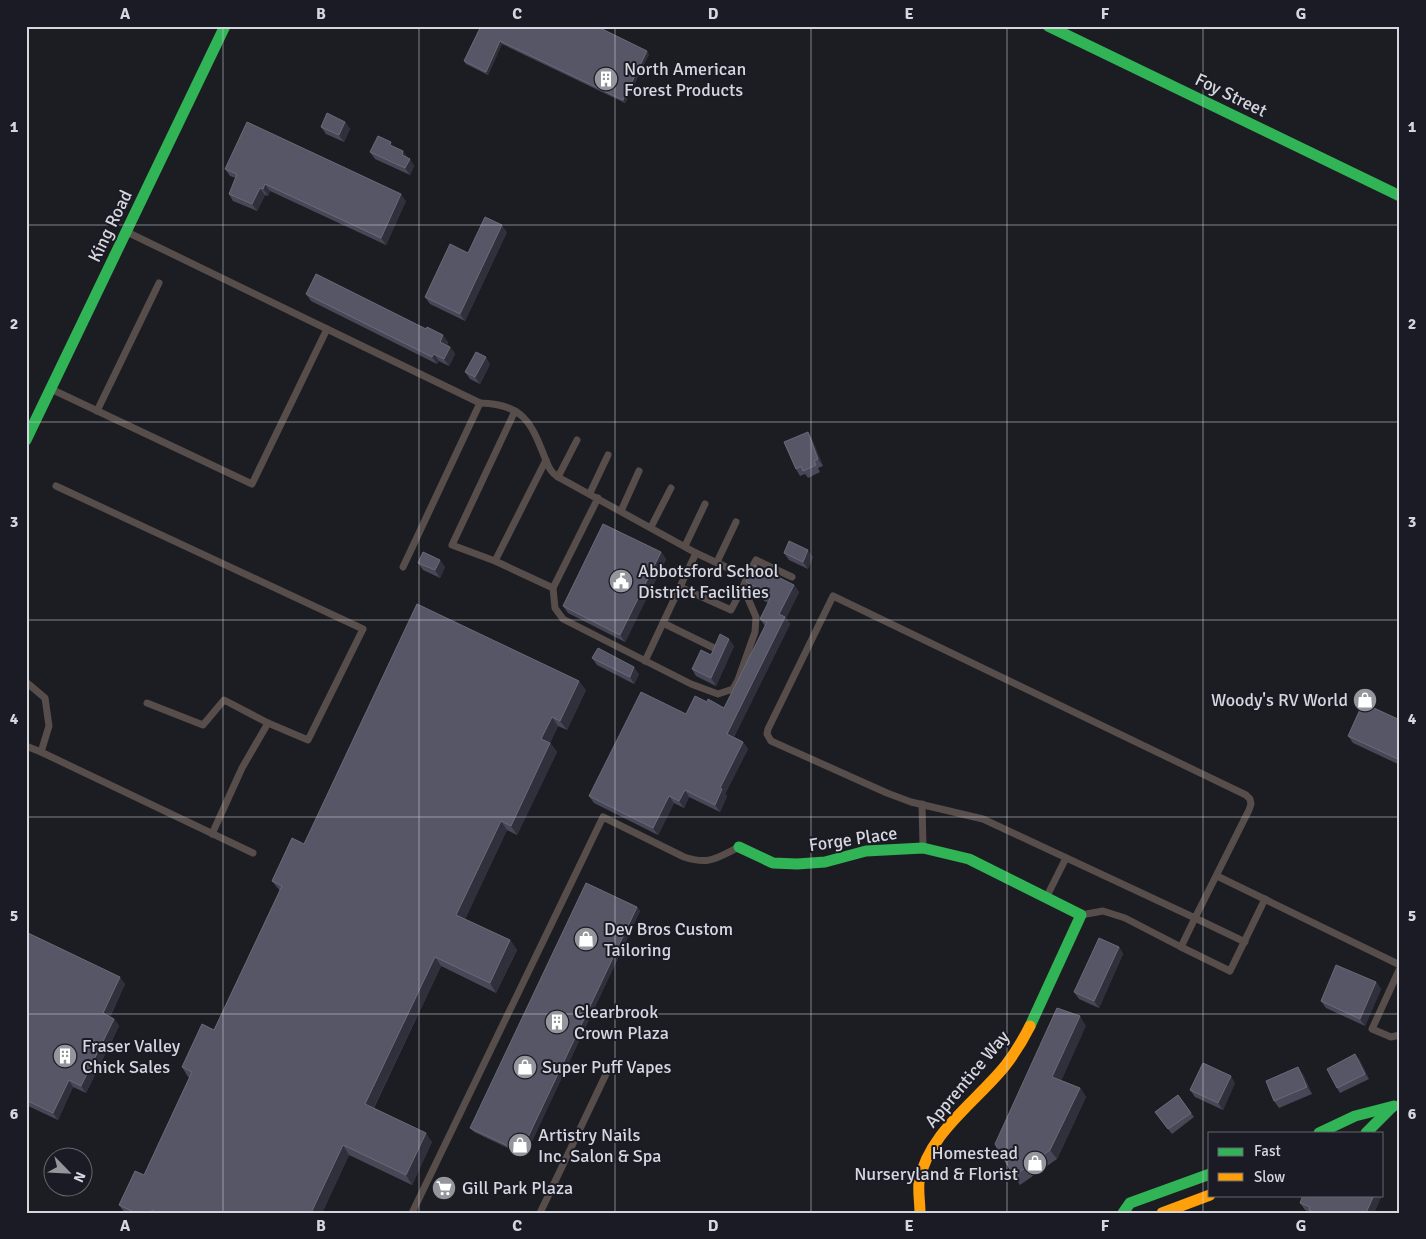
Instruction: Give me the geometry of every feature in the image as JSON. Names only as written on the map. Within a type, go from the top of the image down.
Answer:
[{"type":"street","name":"King Road","points":[[26,440],[225,26]]},
{"type":"street","name":"Foy Street","points":[[1048,26],[1400,196]]},
{"type":"street","name":"Forge Place","points":[[739,847],[773,863],[797,864],[825,862],[866,851],[923,848],[969,859],[1081,915]]},
{"type":"street","name":"Apprentice Way","points":[[920,1213],[919,1183],[928,1154],[944,1132],[1005,1066],[1023,1041],[1081,915]]},
{"type":"street","points":[[1321,1132],[1355,1116],[1397,1104]]},
{"type":"street","points":[[1367,1132],[1397,1104]]},
{"type":"street","points":[[1123,1213],[1130,1203],[1208,1175]]},
{"type":"street","points":[[1162,1213],[1208,1196]]},
{"type":"lane","points":[[126,232],[480,403],[495,403],[508,407],[524,416],[552,473],[696,553],[747,577]]},
{"type":"lane","points":[[97,411],[159,283]]},
{"type":"lane","points":[[51,389],[252,484],[327,329]]},
{"type":"lane","points":[[403,568],[480,403]]},
{"type":"lane","points":[[515,411],[452,545],[495,561],[553,588]]},
{"type":"lane","points":[[558,477],[577,440]]},
{"type":"lane","points":[[590,493],[608,455]]},
{"type":"lane","points":[[495,561],[546,460]]},
{"type":"lane","points":[[621,511],[639,471]]},
{"type":"lane","points":[[56,486],[363,629],[308,740],[268,723],[224,700],[204,725],[147,703]]},
{"type":"lane","points":[[651,527],[671,488]]},
{"type":"lane","points":[[598,498],[553,588],[555,608],[563,619],[691,684],[718,694],[733,689],[756,632],[756,617],[743,587]]},
{"type":"lane","points":[[685,546],[706,504]]},
{"type":"lane","points":[[717,562],[736,522]]},
{"type":"lane","points":[[645,661],[696,553]]},
{"type":"lane","points":[[680,587],[731,610],[756,560],[792,577]]},
{"type":"lane","points":[[1181,946],[1195,918],[1217,876],[1251,804],[1250,799],[1246,795],[833,596],[768,729],[768,738],[887,793],[983,819],[1195,918],[1245,942]]},
{"type":"lane","points":[[663,623],[712,647]]},
{"type":"lane","points":[[26,682],[45,698],[49,726],[41,752]]},
{"type":"lane","points":[[212,834],[242,768],[268,723]]},
{"type":"lane","points":[[26,746],[253,854]]},
{"type":"lane","points":[[922,804],[923,848]]},
{"type":"lane","points":[[412,1213],[603,817],[698,862],[712,860],[739,847]]},
{"type":"lane","points":[[1046,898],[1066,858]]},
{"type":"lane","points":[[1217,876],[1400,967],[1372,1029],[1391,1037],[1400,1035]]},
{"type":"lane","points":[[1081,915],[1103,911],[1125,918],[1230,971],[1265,899]]},
{"type":"lane","points":[[540,1213],[607,1072]]},
{"type":"building","name":"North American Forest Products","points":[[481,26],[596,26],[647,51],[623,100],[500,41],[486,72],[464,61]]},
{"type":"building","points":[[327,113],[345,122],[339,135],[321,127]]},
{"type":"building","points":[[247,122],[401,194],[381,238],[265,184],[263,189],[260,188],[252,204],[229,194],[237,174],[225,169]]},
{"type":"building","points":[[378,136],[391,142],[390,145],[403,151],[402,155],[410,159],[405,168],[370,152]]},
{"type":"building","points":[[485,217],[502,225],[460,314],[425,297],[450,244],[468,253]]},
{"type":"building","points":[[316,274],[426,329],[427,327],[443,335],[440,342],[450,347],[444,359],[434,354],[432,357],[306,294]]},
{"type":"building","points":[[476,352],[486,357],[475,377],[465,372]]},
{"type":"building","points":[[808,432],[818,459],[814,461],[816,465],[803,471],[801,466],[796,469],[784,442]]},
{"type":"building","points":[[603,524],[661,552],[620,635],[563,606]]},
{"type":"building","points":[[789,541],[808,550],[803,562],[784,553]]},
{"type":"building","points":[[423,552],[440,560],[435,570],[418,563]]},
{"type":"building","points":[[754,565],[794,585],[779,614],[785,617],[727,734],[743,742],[720,788],[722,789],[715,805],[685,790],[679,801],[669,796],[653,828],[589,796],[641,692],[686,714],[695,696],[707,702],[708,699],[724,708],[767,622],[760,619],[770,599],[758,593],[760,589],[746,582]]},
{"type":"building","points":[[417,604],[579,681],[560,721],[552,717],[541,739],[550,743],[511,826],[501,821],[456,915],[510,940],[490,983],[435,957],[365,1104],[426,1133],[406,1175],[343,1145],[311,1213],[157,1213],[152,1210],[150,1213],[136,1213],[119,1205],[135,1171],[144,1175],[192,1072],[182,1067],[202,1024],[214,1030],[282,886],[272,881],[292,838],[304,844]]},
{"type":"building","points":[[720,634],[729,639],[711,678],[692,669],[701,650],[711,655]]},
{"type":"building","points":[[598,648],[634,667],[630,677],[592,658]]},
{"type":"building","name":"Woody's RV World","points":[[1363,703],[1400,720],[1400,760],[1348,736]]},
{"type":"building","name":"Clearbrook Crown Plaza","points":[[586,883],[637,907],[521,1152],[470,1128]]},
{"type":"building","name":"Fraser Valley Chick Sales","points":[[26,932],[120,977],[103,1013],[114,1019],[81,1086],[69,1080],[53,1113],[26,1100]]},
{"type":"building","points":[[1099,938],[1119,947],[1094,1001],[1074,992]]},
{"type":"building","points":[[1336,965],[1376,982],[1360,1019],[1321,1001]]},
{"type":"building","points":[[1057,1008],[1080,1016],[1052,1077],[1080,1088],[1050,1150],[1014,1176],[995,1144]]},
{"type":"building","points":[[1355,1054],[1365,1074],[1337,1088],[1327,1069]]},
{"type":"building","points":[[1203,1063],[1231,1076],[1218,1103],[1190,1090]]},
{"type":"building","points":[[1298,1067],[1307,1087],[1274,1101],[1266,1081]]},
{"type":"building","points":[[1178,1095],[1191,1113],[1168,1129],[1155,1112]]},
{"type":"building","points":[[1303,1196],[1374,1196],[1366,1213],[1316,1213],[1309,1210],[1310,1207],[1300,1203]]},
{"type":"traffic: fast","points":[[26,440],[225,26]]},
{"type":"traffic: fast","points":[[1048,26],[1400,196]]},
{"type":"traffic: fast","points":[[739,847],[773,863],[797,864],[825,862],[866,851],[923,848],[969,859],[1081,915],[1030,1026]]},
{"type":"traffic: fast","points":[[1321,1132],[1355,1116],[1394,1106]]},
{"type":"traffic: fast","points":[[1367,1132],[1392,1107]]},
{"type":"traffic: fast","points":[[1123,1213],[1130,1203],[1208,1175]]},
{"type":"traffic: slow","points":[[920,1213],[919,1182],[924,1164],[932,1148],[954,1119],[1005,1066],[1030,1026]]},
{"type":"traffic: slow","points":[[1162,1213],[1208,1196]]},
{"type":"place","name":"North American Forest Products","points":[[606,79]]},
{"type":"place","name":"Abbotsford School District Facilities","points":[[621,581]]},
{"type":"place","name":"Woody's RV World","points":[[1365,700]]},
{"type":"place","name":"Dev Bros Custom Tailoring","points":[[586,939]]},
{"type":"place","name":"Clearbrook Crown Plaza","points":[[557,1022]]},
{"type":"place","name":"Fraser Valley Chick Sales","points":[[65,1056]]},
{"type":"place","name":"Super Puff Vapes","points":[[525,1067]]},
{"type":"place","name":"Artistry Nails Inc. Salon & Spa","points":[[520,1145]]},
{"type":"place","name":"Homestead Nurseryland & Florist","points":[[1035,1163]]},
{"type":"place","name":"Gill Park Plaza","points":[[444,1188]]}]
